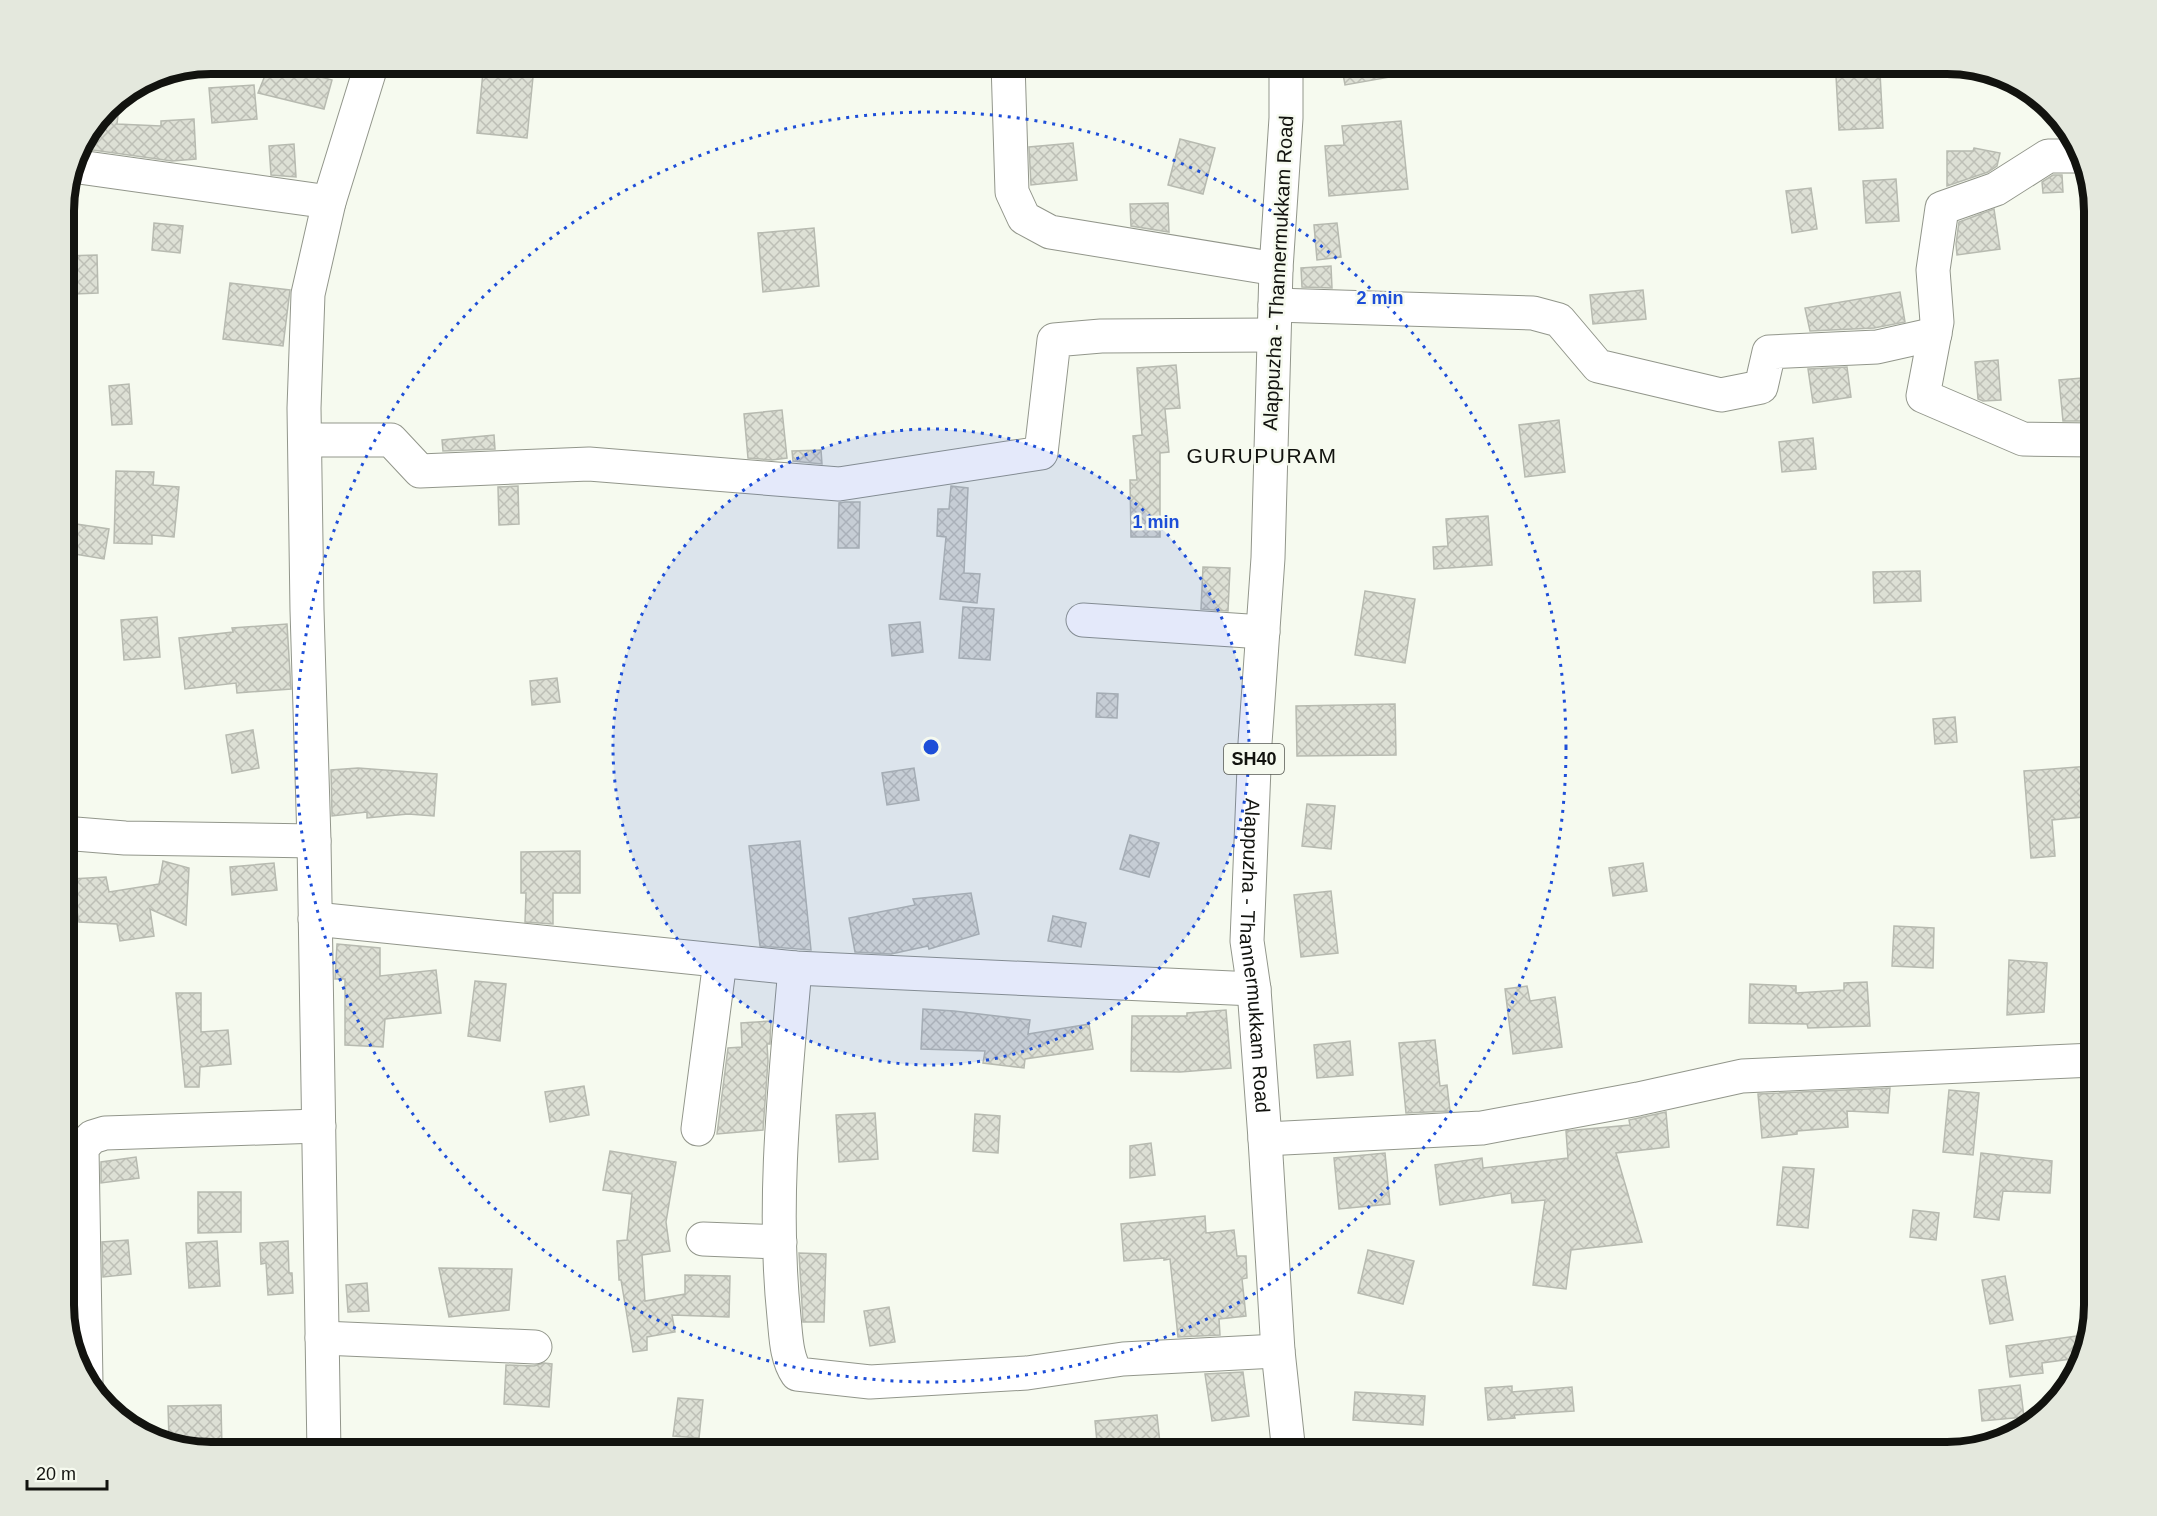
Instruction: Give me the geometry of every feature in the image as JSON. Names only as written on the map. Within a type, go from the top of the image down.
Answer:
[{"type":"street","points":[[324,1442],[314,841],[307,610],[305,440],[308,294],[329,202],[369,73]]},
{"type":"street","points":[[1008,73],[1012,192],[1024,218],[1050,232],[1276,269]]},
{"type":"street","name":"Alappuzha - Thannermukkam Road","points":[[1286,73],[1286,118],[1274,320],[1268,558],[1255,743],[1247,941],[1254,989],[1266,1139],[1278,1351],[1288,1442]]},
{"type":"street","points":[[2072,156],[2048,156],[1996,189],[1941,208],[1933,270],[1937,322],[1923,396],[2023,439],[2084,440]]},
{"type":"street","points":[[81,167],[329,202]]},
{"type":"street","points":[[305,440],[391,440],[420,471],[589,464],[839,484],[1041,453],[1054,339],[1274,320],[1533,313],[1560,320],[1598,366],[1721,395],[1761,387],[1769,352],[1877,347],[1935,334]]},
{"type":"street","points":[[1083,620],[1263,632]]},
{"type":"street","points":[[74,834],[125,838],[314,841]]},
{"type":"street","points":[[315,919],[795,968],[1254,989]]},
{"type":"street","points":[[698,1130],[720,961]]},
{"type":"street","points":[[795,968],[782,1127],[780,1275],[791,1366],[797,1374],[870,1382],[1027,1373],[1123,1359],[1278,1351]]},
{"type":"street","points":[[1266,1139],[1482,1128],[1638,1099],[1742,1076],[2084,1060]]},
{"type":"street","points":[[86,1361],[82,1148],[92,1137],[105,1133],[319,1126]]},
{"type":"street","points":[[703,1239],[780,1242]]},
{"type":"street","points":[[322,1338],[535,1347]]},
{"type":"building","points":[[266,73],[306,73],[332,80],[324,109],[258,93]]},
{"type":"building","points":[[483,73],[533,77],[527,138],[477,133]]},
{"type":"building","points":[[1343,73],[1407,73],[1407,74],[1345,85]]},
{"type":"building","points":[[1880,73],[1883,128],[1839,130],[1836,76]]},
{"type":"building","points":[[254,85],[257,119],[212,123],[209,88]]},
{"type":"building","points":[[119,108],[117,124],[161,126],[161,121],[194,119],[196,159],[172,161],[88,149],[107,120]]},
{"type":"building","points":[[1401,121],[1408,189],[1329,196],[1325,146],[1344,145],[1342,126]]},
{"type":"building","points":[[1180,139],[1215,148],[1203,194],[1168,185]]},
{"type":"building","points":[[1073,143],[1077,180],[1031,185],[1029,147]]},
{"type":"building","points":[[294,144],[296,177],[271,175],[269,146]]},
{"type":"building","points":[[1974,148],[2000,153],[1997,166],[1988,172],[1947,186],[1947,151],[1973,151]]},
{"type":"building","points":[[2053,175],[2062,175],[2063,192],[2043,193],[2042,182]]},
{"type":"building","points":[[1896,179],[1899,221],[1866,223],[1863,181]]},
{"type":"building","points":[[1811,188],[1817,229],[1792,233],[1786,191]]},
{"type":"building","points":[[1168,203],[1169,232],[1131,226],[1130,204]]},
{"type":"building","points":[[1994,209],[2000,249],[1957,255],[1959,222]]},
{"type":"building","points":[[154,223],[183,226],[180,253],[152,250]]},
{"type":"building","points":[[1337,223],[1341,257],[1317,260],[1314,225]]},
{"type":"building","points":[[814,228],[819,286],[763,292],[758,233]]},
{"type":"building","points":[[97,255],[98,293],[74,294],[74,256]]},
{"type":"building","points":[[1331,266],[1332,288],[1302,287],[1301,268]]},
{"type":"building","points":[[230,283],[290,290],[283,346],[223,339]]},
{"type":"building","points":[[1643,290],[1646,319],[1593,324],[1590,295]]},
{"type":"building","points":[[1900,292],[1905,322],[1874,328],[1810,331],[1805,308]]},
{"type":"building","points":[[1998,360],[2001,400],[1978,399],[1975,362]]},
{"type":"building","points":[[1176,365],[1180,408],[1165,409],[1169,452],[1160,453],[1160,537],[1131,537],[1130,480],[1137,480],[1133,436],[1142,435],[1137,368]]},
{"type":"building","points":[[1847,367],[1851,397],[1813,403],[1808,369]]},
{"type":"building","points":[[2084,378],[2084,421],[2063,421],[2059,380]]},
{"type":"building","points":[[129,384],[132,424],[112,425],[109,386]]},
{"type":"building","points":[[782,410],[787,458],[772,460],[748,458],[744,414]]},
{"type":"building","points":[[1559,420],[1565,472],[1525,477],[1519,425]]},
{"type":"building","points":[[494,435],[495,449],[443,451],[442,440]]},
{"type":"building","points":[[1813,438],[1816,469],[1782,472],[1779,442]]},
{"type":"building","points":[[821,450],[822,464],[793,461],[792,451]]},
{"type":"building","points":[[116,471],[154,472],[153,485],[179,487],[174,537],[152,535],[152,544],[114,543]]},
{"type":"building","points":[[518,486],[519,524],[499,525],[498,487]]},
{"type":"building","points":[[951,486],[968,488],[964,573],[980,574],[977,603],[940,599],[946,537],[937,536],[938,509],[949,509]]},
{"type":"building","points":[[860,502],[859,548],[838,548],[839,503]]},
{"type":"building","points":[[1488,516],[1492,565],[1434,569],[1433,547],[1448,546],[1446,519]]},
{"type":"building","points":[[74,524],[109,529],[104,559],[74,554]]},
{"type":"building","points":[[1203,567],[1230,568],[1228,611],[1201,609]]},
{"type":"building","points":[[1920,571],[1921,601],[1874,603],[1873,572]]},
{"type":"building","points":[[1365,591],[1415,599],[1405,663],[1355,655]]},
{"type":"building","points":[[963,607],[994,609],[990,660],[959,658]]},
{"type":"building","points":[[157,617],[160,657],[124,660],[121,620]]},
{"type":"building","points":[[920,622],[923,652],[892,656],[889,625]]},
{"type":"building","points":[[287,624],[291,689],[237,693],[236,683],[185,689],[179,638],[233,632],[232,628]]},
{"type":"building","points":[[557,678],[560,702],[532,705],[530,681]]},
{"type":"building","points":[[1097,693],[1118,694],[1117,718],[1096,717]]},
{"type":"building","points":[[1395,704],[1396,755],[1297,756],[1296,706]]},
{"type":"building","points":[[1955,717],[1957,742],[1935,744],[1933,719]]},
{"type":"building","points":[[253,730],[259,768],[232,773],[226,735]]},
{"type":"building","points":[[2084,766],[2084,817],[2052,820],[2055,856],[2031,858],[2024,771]]},
{"type":"building","points":[[358,768],[437,774],[434,816],[408,814],[367,818],[367,812],[332,816],[331,770]]},
{"type":"building","points":[[914,768],[919,800],[887,805],[882,773]]},
{"type":"building","points":[[1307,804],[1335,806],[1331,849],[1302,846]]},
{"type":"building","points":[[1130,835],[1159,843],[1149,877],[1120,869]]},
{"type":"building","points":[[800,841],[811,950],[760,946],[749,846]]},
{"type":"building","points":[[580,851],[580,893],[553,893],[553,924],[525,922],[526,893],[521,893],[521,852]]},
{"type":"building","points":[[163,861],[189,868],[186,925],[150,909],[154,936],[120,941],[117,924],[79,922],[74,895],[74,879],[106,877],[109,892],[159,884]]},
{"type":"building","points":[[274,863],[277,890],[232,895],[230,867]]},
{"type":"building","points":[[1643,863],[1647,891],[1613,896],[1609,868]]},
{"type":"building","points":[[1331,891],[1338,953],[1301,957],[1294,895]]},
{"type":"building","points":[[971,893],[979,934],[929,949],[928,946],[891,954],[855,952],[849,918],[915,905],[913,899]]},
{"type":"building","points":[[1053,916],[1086,923],[1081,947],[1048,941]]},
{"type":"building","points":[[1894,926],[1934,928],[1933,968],[1892,966]]},
{"type":"building","points":[[337,944],[380,948],[380,976],[436,970],[441,1013],[385,1019],[383,1047],[345,1045],[345,979],[335,979]]},
{"type":"building","points":[[2009,960],[2047,963],[2044,1012],[2007,1015]]},
{"type":"building","points":[[475,981],[506,984],[500,1041],[468,1036]]},
{"type":"building","points":[[1867,982],[1870,1026],[1808,1028],[1807,1024],[1749,1023],[1750,984],[1796,986],[1796,993],[1844,990],[1844,983]]},
{"type":"building","points":[[1527,986],[1530,1001],[1555,997],[1562,1047],[1513,1054],[1505,989]]},
{"type":"building","points":[[176,993],[201,993],[201,1032],[228,1030],[231,1064],[200,1067],[199,1087],[185,1087]]},
{"type":"building","points":[[923,1009],[1030,1020],[1028,1034],[1089,1024],[1093,1049],[1025,1059],[1024,1068],[983,1063],[985,1051],[921,1049]]},
{"type":"building","points":[[1226,1010],[1231,1068],[1180,1072],[1131,1071],[1132,1016],[1187,1016],[1187,1013]]},
{"type":"building","points":[[771,1021],[770,1044],[767,1044],[763,1130],[717,1134],[728,1048],[742,1047],[741,1023]]},
{"type":"building","points":[[1435,1040],[1440,1086],[1447,1085],[1450,1111],[1406,1113],[1399,1043]]},
{"type":"building","points":[[1350,1041],[1353,1075],[1317,1078],[1314,1045]]},
{"type":"building","points":[[584,1086],[589,1115],[550,1122],[545,1092]]},
{"type":"building","points":[[1890,1088],[1888,1113],[1847,1111],[1848,1127],[1797,1131],[1797,1134],[1762,1138],[1758,1094]]},
{"type":"building","points":[[1949,1090],[1979,1093],[1973,1155],[1943,1152]]},
{"type":"building","points":[[1666,1112],[1669,1147],[1616,1153],[1642,1242],[1571,1250],[1566,1289],[1533,1285],[1545,1200],[1512,1203],[1511,1193],[1440,1205],[1435,1165],[1482,1158],[1483,1168],[1568,1158],[1566,1131],[1630,1125],[1629,1120]]},
{"type":"building","points":[[875,1113],[878,1159],[839,1162],[836,1115]]},
{"type":"building","points":[[975,1114],[1000,1116],[998,1153],[973,1151]]},
{"type":"building","points":[[1151,1143],[1155,1175],[1130,1178],[1130,1146]]},
{"type":"building","points":[[610,1151],[676,1162],[666,1222],[670,1251],[642,1255],[645,1301],[685,1294],[685,1275],[730,1276],[729,1317],[672,1315],[675,1332],[647,1337],[647,1350],[633,1352],[621,1280],[619,1280],[617,1241],[627,1240],[632,1194],[603,1190]]},
{"type":"building","points":[[1385,1153],[1390,1204],[1339,1209],[1334,1158]]},
{"type":"building","points":[[1981,1153],[2052,1161],[2050,1193],[2003,1191],[1999,1220],[1974,1217]]},
{"type":"building","points":[[136,1157],[139,1178],[101,1183],[101,1162]]},
{"type":"building","points":[[1783,1167],[1814,1169],[1808,1228],[1777,1225]]},
{"type":"building","points":[[198,1192],[241,1192],[241,1232],[198,1233]]},
{"type":"building","points":[[1913,1210],[1939,1213],[1936,1240],[1910,1237]]},
{"type":"building","points":[[1205,1216],[1206,1233],[1234,1230],[1237,1256],[1246,1256],[1247,1278],[1242,1279],[1246,1316],[1219,1319],[1220,1335],[1178,1337],[1170,1259],[1124,1261],[1121,1224]]},
{"type":"building","points":[[128,1240],[131,1274],[103,1277],[102,1242]]},
{"type":"building","points":[[217,1241],[220,1286],[189,1288],[186,1243]]},
{"type":"building","points":[[288,1241],[289,1273],[292,1273],[293,1293],[268,1295],[266,1263],[261,1264],[260,1243]]},
{"type":"building","points":[[1368,1250],[1414,1261],[1403,1304],[1358,1293]]},
{"type":"building","points":[[799,1253],[826,1254],[824,1322],[803,1322]]},
{"type":"building","points":[[439,1268],[512,1269],[509,1310],[449,1317]]},
{"type":"building","points":[[2005,1276],[2013,1320],[1990,1324],[1982,1280]]},
{"type":"building","points":[[367,1283],[369,1311],[348,1312],[346,1285]]},
{"type":"building","points":[[889,1307],[895,1342],[870,1346],[864,1311]]},
{"type":"building","points":[[2076,1336],[2077,1347],[2073,1359],[2042,1363],[2043,1373],[2010,1377],[2006,1346]]},
{"type":"building","points":[[544,1363],[552,1364],[549,1407],[504,1404],[506,1365],[534,1366]]},
{"type":"building","points":[[1243,1372],[1249,1416],[1212,1421],[1205,1374]]},
{"type":"building","points":[[2020,1385],[2024,1417],[1982,1421],[1979,1390]]},
{"type":"building","points":[[1512,1386],[1512,1392],[1572,1387],[1574,1411],[1514,1415],[1515,1418],[1488,1420],[1485,1388]]},
{"type":"building","points":[[1355,1392],[1425,1396],[1423,1425],[1353,1420]]},
{"type":"building","points":[[678,1398],[703,1400],[699,1438],[673,1436]]},
{"type":"building","points":[[221,1405],[222,1442],[193,1441],[169,1436],[168,1406]]},
{"type":"building","points":[[1157,1415],[1160,1442],[1097,1442],[1095,1421]]},
{"type":"district","name":"GURUPURAM","points":[[1262,456]]}]
